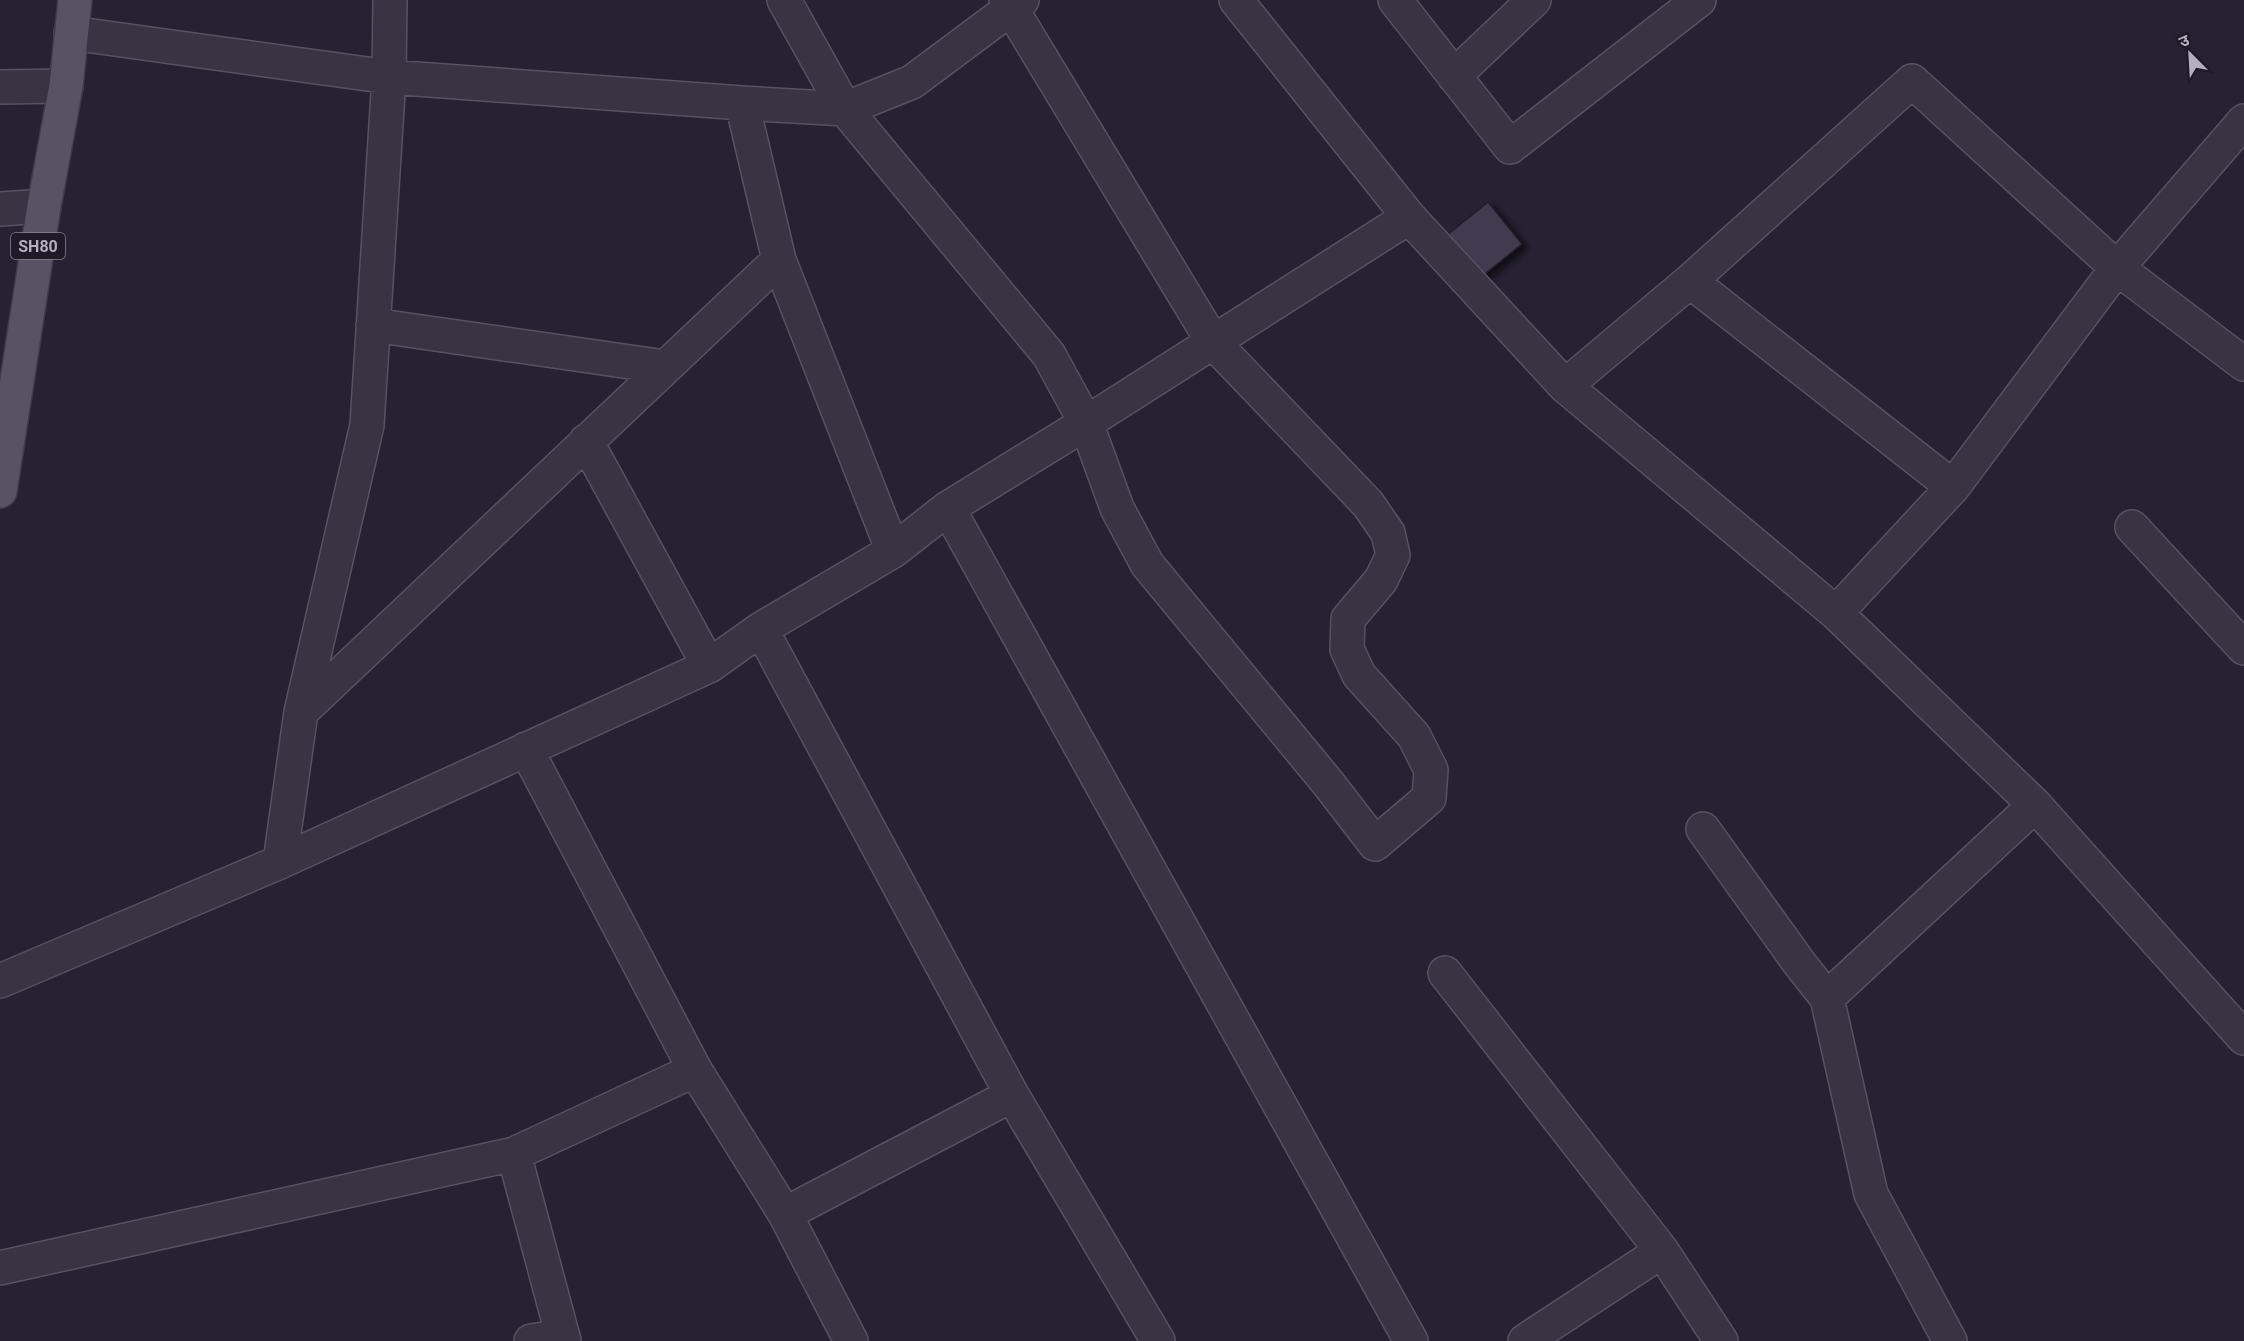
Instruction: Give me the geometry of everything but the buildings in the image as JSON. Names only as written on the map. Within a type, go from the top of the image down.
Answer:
[{"type":"main road","name":"SH80","points":[[0,491],[44,206],[66,86],[75,0]]},
{"type":"street","points":[[280,862],[301,712],[367,425],[388,77],[390,0]]},
{"type":"street","points":[[71,33],[388,77],[845,109],[912,82],[1014,3],[1213,342],[1368,504],[1388,533],[1392,555],[1381,580],[1348,619],[1347,649],[1359,675],[1414,736],[1431,770],[1429,798],[1375,844],[1328,783],[1147,564],[1117,508],[1086,423],[1049,355],[845,109],[784,0]]},
{"type":"street","points":[[1236,0],[1409,217],[1565,386],[1836,613],[2035,805],[2240,1025]]},
{"type":"street","points":[[1395,0],[1510,147],[1699,0]]},
{"type":"street","points":[[1454,76],[1534,0]]},
{"type":"street","points":[[1565,386],[1690,281],[1912,81],[2117,268],[2244,364]]},
{"type":"street","points":[[0,87],[66,86]]},
{"type":"street","points":[[742,103],[778,260],[893,551]]},
{"type":"street","points":[[1836,613],[1953,487],[2117,268],[2244,121]]},
{"type":"street","points":[[0,209],[44,206]]},
{"type":"street","points":[[0,981],[280,862],[709,666],[761,629],[893,551],[948,508],[1409,217]]},
{"type":"street","points":[[301,712],[778,260]]},
{"type":"street","points":[[1690,281],[1953,487]]},
{"type":"street","points":[[373,324],[665,367]]},
{"type":"street","points":[[586,441],[709,666]]},
{"type":"street","points":[[948,508],[1411,1341]]},
{"type":"street","points":[[2132,527],[2244,648]]},
{"type":"street","points":[[761,629],[1012,1095],[1158,1341]]},
{"type":"street","points":[[526,749],[695,1070],[785,1214],[851,1341]]},
{"type":"street","points":[[1827,998],[2035,805]]},
{"type":"street","points":[[1703,829],[1827,998],[1871,1194],[1950,1341]]},
{"type":"street","points":[[1445,973],[1662,1251],[1721,1341]]},
{"type":"street","points":[[0,1268],[514,1154],[695,1070]]},
{"type":"street","points":[[785,1214],[1012,1095]]},
{"type":"street","points":[[514,1154],[564,1338],[531,1341]]},
{"type":"street","points":[[1526,1341],[1662,1251]]}]
